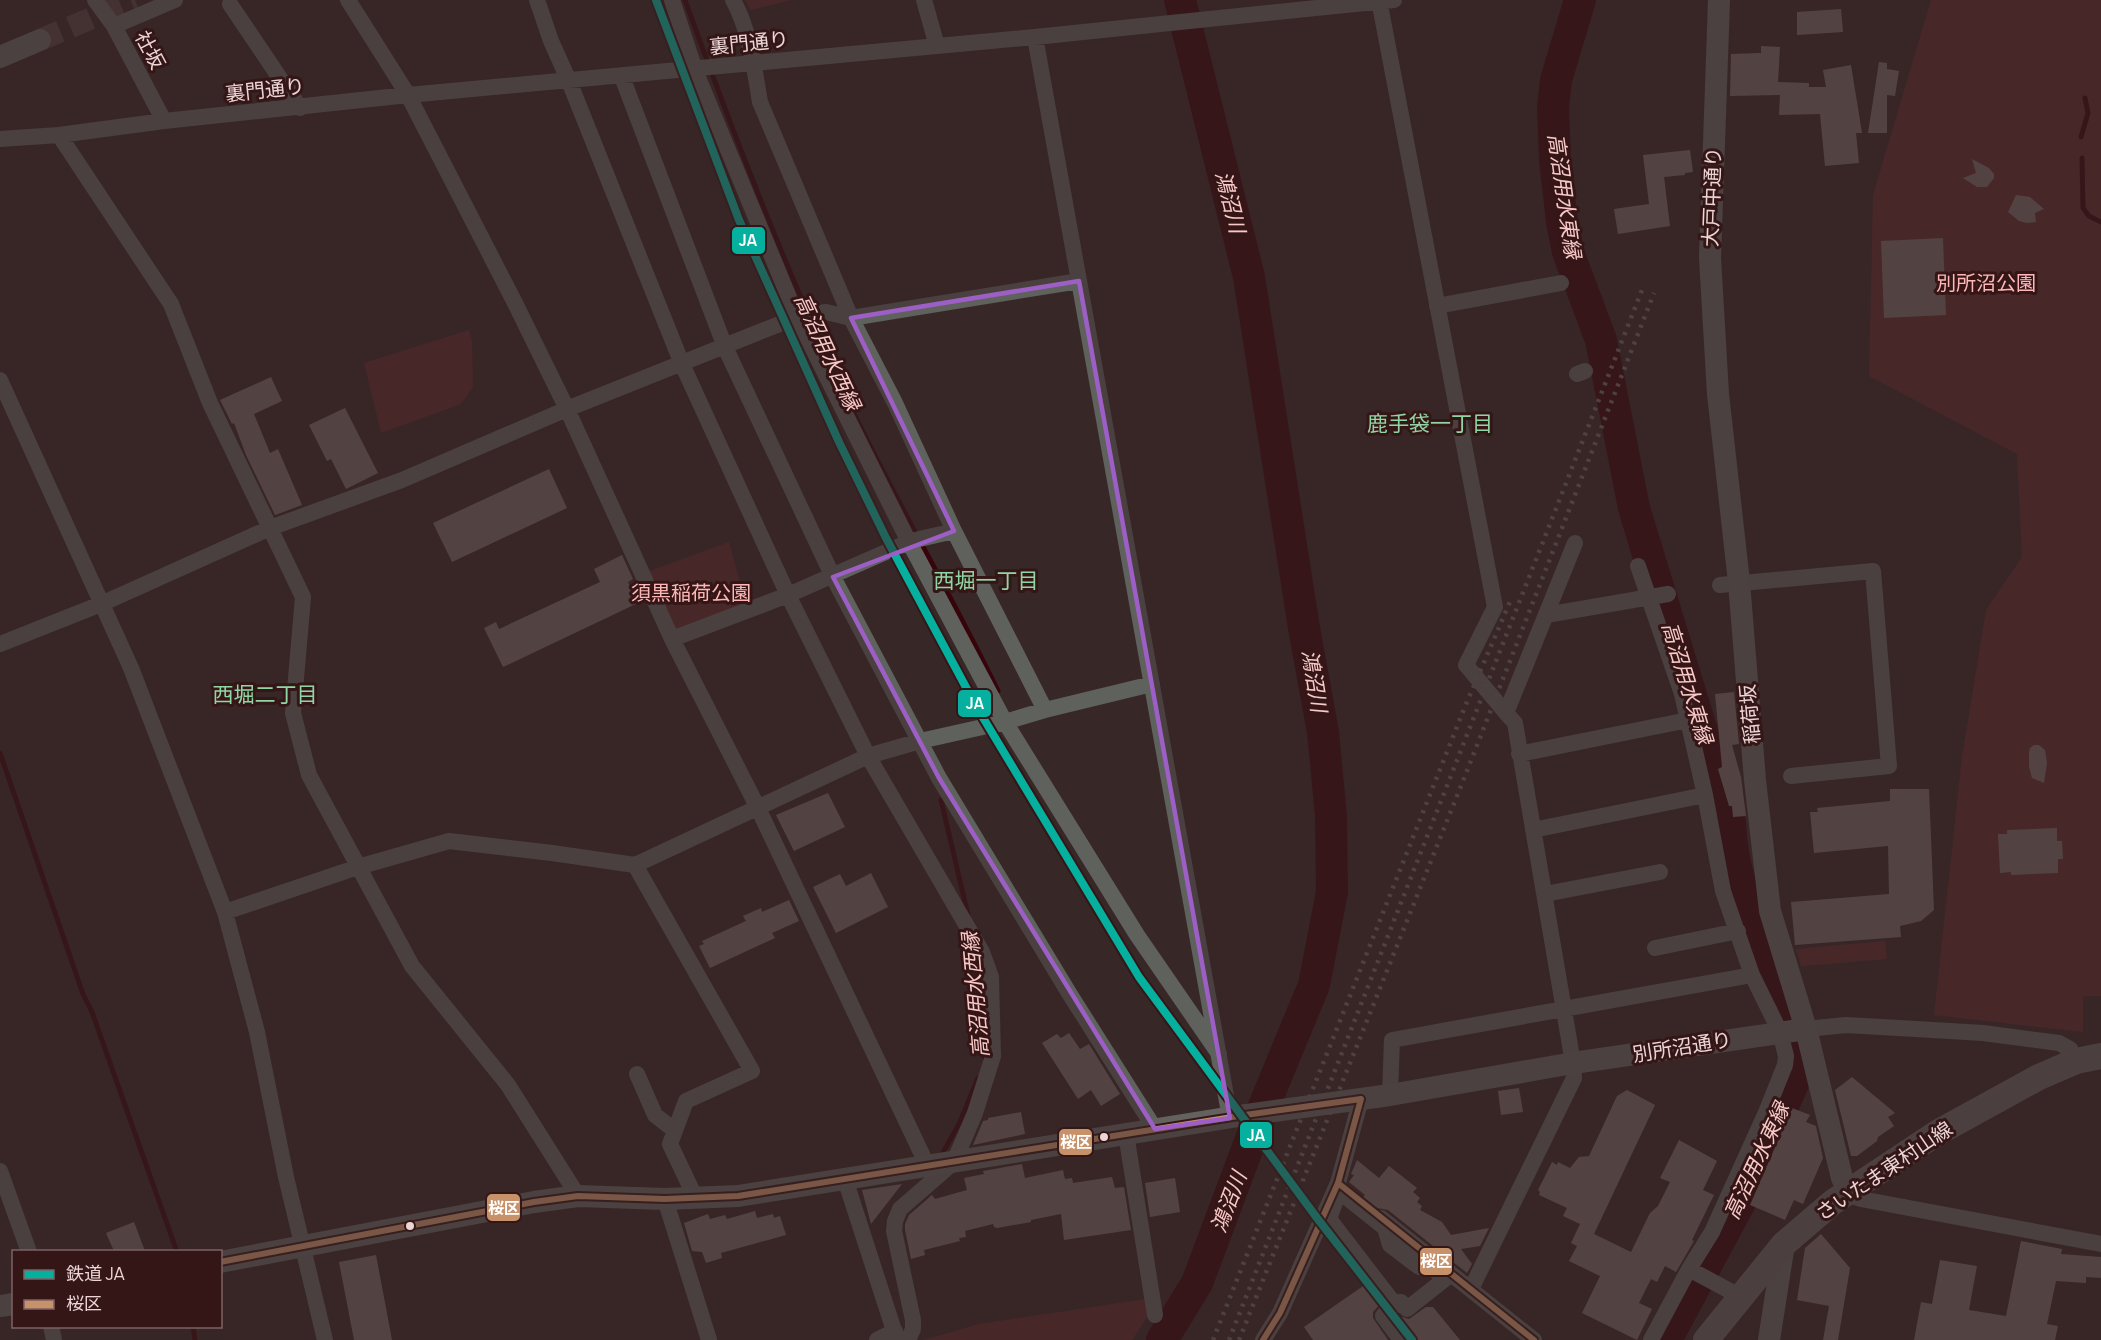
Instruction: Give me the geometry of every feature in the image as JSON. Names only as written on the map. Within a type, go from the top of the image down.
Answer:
[{"type":"main road","name":"さいたま東村山線","points":[[1706,1340],[1784,1244],[1816,1215],[1849,1191],[1937,1133],[2038,1077],[2076,1061],[2101,1056]]},
{"type":"street","name":"社坂","points":[[96,0],[114,26],[164,120]]},
{"type":"street","points":[[114,26],[175,0]]},
{"type":"street","points":[[348,0],[408,96],[515,303],[567,409],[672,639],[938,1165]]},
{"type":"street","points":[[537,0],[551,41],[682,364],[788,595],[868,756],[982,952],[991,977],[993,1056],[975,1113],[938,1165],[900,1209],[895,1221],[894,1231],[913,1329],[899,1336],[877,1340]]},
{"type":"street","points":[[672,0],[704,69],[800,316],[910,542],[1005,722],[1137,935],[1219,1054]]},
{"type":"street","points":[[733,0],[742,17],[754,63],[760,102],[851,318],[895,403],[954,531],[1045,710]]},
{"type":"street","points":[[924,0],[937,46]]},
{"type":"street","points":[[1384,0],[1437,306],[1495,607],[1466,665],[1515,723],[1574,1063],[1574,1078],[1471,1289]]},
{"type":"street","name":"裏門通り","points":[[0,139],[59,135],[164,120],[1210,20],[1384,0]]},
{"type":"street","name":"大戸中通り","points":[[1718,394],[1710,258],[1719,0]]},
{"type":"street","points":[[230,4],[300,108]]},
{"type":"street","points":[[222,1262],[534,1202],[578,1196],[665,1199],[738,1196],[1240,1116],[1219,1054],[1035,37]]},
{"type":"street","points":[[0,57],[40,40]]},
{"type":"street","points":[[622,77],[725,347],[833,577],[939,778],[1069,993],[1155,1129]]},
{"type":"street","points":[[59,135],[171,304],[210,403],[303,597],[292,713],[309,775],[412,966],[508,1085],[578,1196]]},
{"type":"street","points":[[0,644],[100,604],[270,528],[402,480],[567,409],[800,316],[826,312],[851,318],[1079,281]]},
{"type":"street","points":[[1437,306],[1561,283]]},
{"type":"street","points":[[0,380],[131,668],[225,912],[257,1032],[286,1177],[325,1340]]},
{"type":"street","name":"稲荷坂","points":[[1718,394],[1729,584],[1770,911],[1792,1031],[1842,1178],[1849,1191]]},
{"type":"street","points":[[672,639],[833,577],[910,542],[954,531]]},
{"type":"street","points":[[1506,713],[1575,543]]},
{"type":"street","points":[[1638,567],[1657,596],[1705,795],[1723,891],[1752,975],[1792,1031],[1785,1065],[1712,1233],[1693,1270],[1651,1340]]},
{"type":"street","points":[[1729,584],[1874,571],[1889,766],[1791,776]]},
{"type":"street","points":[[1546,615],[1657,596]]},
{"type":"street","points":[[225,912],[358,867],[449,841],[635,864],[868,756],[1152,684]]},
{"type":"street","points":[[1519,754],[1688,720]]},
{"type":"street","points":[[1533,830],[1705,795]]},
{"type":"street","points":[[635,864],[752,1071],[686,1101],[670,1144],[696,1198]]},
{"type":"street","points":[[1545,894],[1660,872]]},
{"type":"street","points":[[1655,948],[1738,932]]},
{"type":"street","points":[[1390,1095],[1392,1040],[1752,975]]},
{"type":"street","name":"別所沼通り","points":[[1240,1116],[1390,1095],[1574,1063],[1846,1025],[1993,1034],[2059,1043],[2070,1049],[2076,1061]]},
{"type":"street","points":[[637,1074],[655,1115],[674,1130]]},
{"type":"street","points":[[1263,1340],[1280,1313],[1338,1183],[1361,1099]]},
{"type":"street","points":[[1126,1134],[1155,1315]]},
{"type":"street","points":[[0,1172],[29,1250]]},
{"type":"street","points":[[845,1179],[899,1336]]},
{"type":"street","points":[[1338,1183],[1534,1340]]},
{"type":"street","points":[[1849,1191],[1861,1199],[2101,1244]]},
{"type":"street","points":[[1345,1196],[1385,1228],[1390,1245],[1419,1267],[1432,1268],[1445,1279],[1407,1309],[1401,1302],[1396,1306],[1329,1218],[1337,1197],[1345,1196]]},
{"type":"street","points":[[665,1199],[709,1340]]},
{"type":"street","points":[[1769,1340],[1784,1244]]},
{"type":"street","points":[[1693,1270],[1741,1297]]},
{"type":"street","points":[[1397,1302],[1383,1316],[1401,1340]]},
{"type":"highlighted area","points":[[1079,281],[1230,1118],[1155,1129],[939,778],[833,577],[954,531],[851,318]]},
{"type":"green space","points":[[745,0],[791,0],[751,10]]},
{"type":"green space","name":"別所沼公園","points":[[1931,0],[2101,0],[2101,996],[2083,996],[2083,1032],[1934,1015],[1962,757],[1986,610],[2022,557],[2017,454],[1869,376],[1873,195]]},
{"type":"green space","points":[[469,330],[472,342],[473,387],[461,404],[381,433],[364,363]]},
{"type":"green space","name":"須黒稲荷公園","points":[[729,542],[746,605],[672,639],[647,572]]},
{"type":"green space","points":[[1885,941],[1887,959],[1801,966],[1796,949]]},
{"type":"green space","points":[[1146,1299],[1148,1316],[1132,1340],[924,1340],[979,1324]]},
{"type":"building","points":[[1841,9],[1843,32],[1797,35],[1797,12]]},
{"type":"building","points":[[1761,46],[1780,47],[1778,82],[1809,83],[1809,87],[1826,87],[1823,70],[1851,65],[1862,133],[1856,133],[1859,163],[1825,166],[1820,114],[1779,115],[1780,95],[1730,96],[1731,54],[1761,53]]},
{"type":"building","points":[[1879,62],[1887,63],[1887,69],[1899,71],[1895,96],[1887,95],[1887,133],[1868,133]]},
{"type":"building","points":[[1690,150],[1693,172],[1664,177],[1670,226],[1618,234],[1614,209],[1649,204],[1643,155]]},
{"type":"building","points":[[1972,159],[1989,168],[1994,174],[1994,178],[1987,187],[1977,187],[1963,178],[1976,173]]},
{"type":"building","points":[[2016,195],[2030,197],[2044,209],[2035,213],[2036,222],[2019,221],[2008,212]]},
{"type":"building","points":[[1943,238],[1946,315],[1884,318],[1881,241]]},
{"type":"building","points":[[271,377],[282,401],[254,414],[270,453],[278,449],[302,505],[275,515],[246,455],[234,423],[232,424],[220,400]]},
{"type":"building","points":[[345,408],[378,473],[346,489],[331,459],[327,461],[309,425]]},
{"type":"building","points":[[549,469],[567,508],[452,562],[433,523]]},
{"type":"building","points":[[622,555],[633,579],[628,582],[638,603],[503,667],[484,628],[496,622],[499,629],[600,582],[594,569]]},
{"type":"building","points":[[1734,692],[1739,744],[1732,745],[1741,777],[1746,816],[1733,817],[1732,806],[1729,806],[1718,769],[1722,767],[1715,694]]},
{"type":"building","points":[[2034,745],[2039,745],[2045,750],[2047,763],[2044,783],[2032,778],[2029,767],[2029,752]]},
{"type":"building","points":[[1890,789],[1929,789],[1934,910],[1921,921],[1900,926],[1901,937],[1795,945],[1791,902],[1889,894],[1888,846],[1814,853],[1810,812],[1818,812],[1817,808],[1890,801]]},
{"type":"building","points":[[828,793],[845,827],[794,851],[776,815]]},
{"type":"building","points":[[2057,828],[2057,841],[2062,841],[2063,859],[2058,859],[2058,873],[2011,875],[2011,872],[2000,873],[1998,834],[2007,834],[2007,830]]},
{"type":"building","points":[[871,873],[888,907],[836,933],[813,887],[840,874],[846,886]]},
{"type":"building","points":[[789,900],[799,921],[772,933],[775,938],[710,968],[699,946],[704,944],[702,941],[746,921],[743,916],[761,908],[762,912]]},
{"type":"building","points":[[1069,1033],[1080,1049],[1089,1044],[1120,1094],[1101,1106],[1091,1090],[1078,1099],[1042,1043],[1057,1034],[1061,1038]]},
{"type":"building","points":[[1852,1077],[1895,1113],[1888,1117],[1894,1126],[1857,1156],[1851,1156],[1835,1090]]},
{"type":"building","points":[[1519,1088],[1523,1112],[1501,1115],[1498,1091]]},
{"type":"building","points":[[1627,1090],[1655,1105],[1594,1234],[1631,1252],[1650,1213],[1658,1206],[1670,1182],[1660,1178],[1679,1140],[1717,1161],[1703,1190],[1714,1195],[1692,1240],[1694,1241],[1676,1272],[1665,1266],[1657,1282],[1651,1279],[1639,1303],[1652,1309],[1637,1340],[1582,1313],[1600,1276],[1569,1261],[1577,1246],[1571,1243],[1580,1224],[1563,1216],[1567,1208],[1539,1195],[1538,1190],[1552,1162],[1557,1165],[1558,1162],[1570,1168],[1579,1157],[1589,1156],[1617,1096]]},
{"type":"building","points":[[1792,1108],[1810,1115],[1806,1122],[1816,1126],[1823,1158],[1803,1204],[1794,1200],[1785,1220],[1750,1205]]},
{"type":"building","points":[[1021,1112],[1025,1134],[973,1145],[983,1121]]},
{"type":"building","points":[[1357,1160],[1379,1178],[1389,1166],[1417,1188],[1413,1192],[1420,1198],[1417,1202],[1422,1206],[1420,1210],[1442,1222],[1451,1235],[1489,1228],[1480,1246],[1461,1249],[1472,1264],[1467,1273],[1388,1210],[1377,1208],[1363,1197],[1365,1195],[1349,1182],[1354,1175],[1351,1174]]},
{"type":"building","points":[[1022,1164],[1025,1178],[1063,1170],[1065,1179],[1072,1178],[1073,1183],[1112,1177],[1115,1188],[1124,1187],[1131,1230],[1064,1240],[1061,1214],[1031,1220],[1031,1222],[997,1228],[993,1224],[965,1231],[966,1237],[959,1238],[960,1241],[924,1250],[925,1255],[911,1259],[905,1224],[909,1215],[932,1195],[935,1199],[967,1190],[964,1178],[984,1174],[983,1171]]},
{"type":"building","points":[[1175,1178],[1180,1212],[1150,1217],[1145,1183]]},
{"type":"building","points":[[902,1184],[871,1224],[862,1190]]},
{"type":"building","points":[[755,1211],[757,1218],[773,1214],[774,1218],[780,1216],[786,1235],[721,1253],[722,1258],[706,1263],[702,1252],[692,1251],[684,1223],[708,1214],[710,1219],[725,1215],[727,1219]]},
{"type":"building","points":[[134,1222],[145,1250],[114,1250],[106,1233]]},
{"type":"building","points":[[1821,1234],[1850,1268],[1838,1340],[1823,1340],[1829,1306],[1797,1300],[1805,1248]]},
{"type":"building","points":[[2021,1241],[2062,1249],[2061,1254],[2101,1257],[2101,1278],[2086,1277],[2086,1283],[2056,1281],[2047,1324],[2058,1326],[2055,1340],[1914,1340],[1921,1302],[1932,1304],[1940,1260],[1977,1266],[1969,1310],[2006,1316]]},
{"type":"building","points":[[376,1255],[392,1340],[354,1340],[339,1262]]},
{"type":"building","points":[[1366,1284],[1381,1303],[1373,1312],[1373,1318],[1388,1340],[1313,1340],[1304,1327]]},
{"type":"building","points":[[1426,1307],[1433,1307],[1460,1340],[1411,1340],[1397,1317],[1409,1319]]},
{"type":"waterway","name":"高沼用水西縁","points":[[685,0],[755,187],[834,372],[873,453],[998,691]]},
{"type":"waterway","name":"鴻沼川","points":[[1162,1340],[1197,1283],[1257,1123],[1314,985],[1332,892],[1331,816],[1323,732],[1304,628],[1249,277],[1180,0]]},
{"type":"waterway","name":"高沼用水東縁","points":[[1580,0],[1556,80],[1553,108],[1555,160],[1568,252],[1601,340],[1634,508],[1730,823],[1732,849],[1745,899],[1782,997],[1799,1059],[1798,1072],[1745,1193],[1666,1340]]},
{"type":"waterway","points":[[2081,137],[2088,113],[2085,98]]},
{"type":"waterway","points":[[2082,158],[2083,208],[2089,216],[2101,222]]},
{"type":"waterway","points":[[0,753],[83,994],[92,1012],[176,1250]]},
{"type":"waterway","name":"高沼用水西縁","points":[[941,800],[968,915]]},
{"type":"waterway","name":"高沼用水西縁","points":[[975,954],[985,1058]]},
{"type":"waterway","name":"高沼用水西縁","points":[[941,1156],[960,1122],[978,1078]]},
{"type":"waterway","points":[[193,1328],[195,1340]]},
{"type":"tunnel","points":[[40,40],[135,0]]},
{"type":"railway","points":[[1229,1340],[1642,290]]},
{"type":"railway","points":[[1239,1340],[1463,781],[1654,293]]},
{"type":"railway","points":[[1213,1340],[1464,709],[1512,597]]},
{"type":"rail line","name":"JA","points":[[656,0],[739,220],[839,442],[886,538],[976,706],[1139,977],[1317,1218],[1412,1340]]},
{"type":"transit line","name":"桜区","points":[[222,1262],[534,1202],[578,1196],[665,1199],[738,1196],[1245,1115],[1361,1099]]},
{"type":"transit line","name":"桜区","points":[[1263,1340],[1280,1313],[1338,1183],[1361,1099]]},
{"type":"transit line","name":"桜区","points":[[1338,1183],[1534,1340]]},
{"type":"district","name":"鹿手袋一丁目","points":[[1430,424]]},
{"type":"district","name":"西堀一丁目","points":[[986,581]]},
{"type":"district","name":"西堀二丁目","points":[[265,695]]}]
